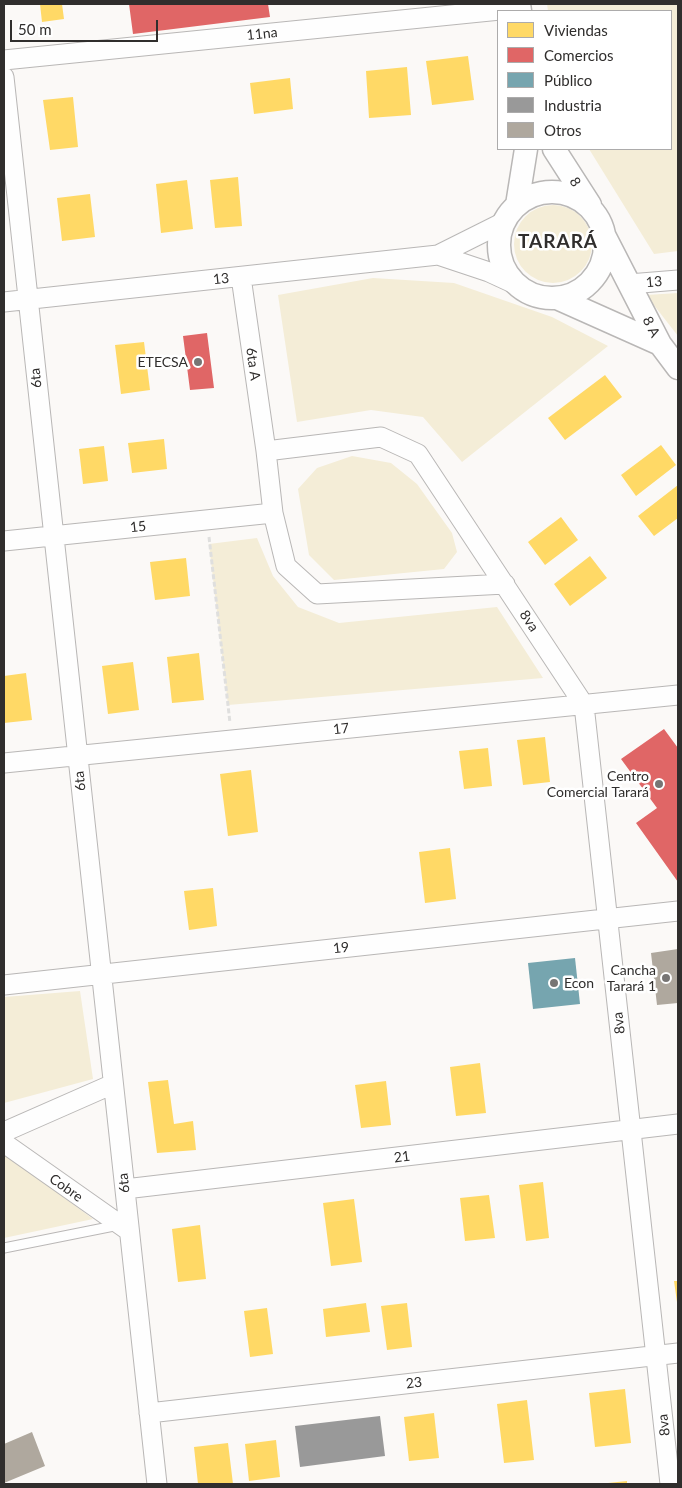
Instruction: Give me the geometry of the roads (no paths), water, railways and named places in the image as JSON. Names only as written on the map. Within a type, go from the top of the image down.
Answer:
[{"type":"street","name":"11na","points":[[499,10],[519,8]]},
{"type":"street","name":"11na","points":[[4,60],[497,10]]},
{"type":"street","name":"6ta","points":[[4,77],[125,1189],[124,1228],[157,1484]]},
{"type":"street","points":[[517,205],[526,150]]},
{"type":"street","name":"8","points":[[555,150],[600,225]]},
{"type":"street","points":[[550,192],[568,194],[583,202],[600,225],[605,252],[599,269],[588,283],[574,294],[557,298],[542,297],[528,292],[516,284],[505,271],[500,255],[499,239],[504,222],[517,205],[533,196],[550,192]]},
{"type":"street","name":"13","points":[[4,302],[438,256],[504,222]]},
{"type":"street","name":"8 A","points":[[600,225],[660,344]]},
{"type":"street","name":"13","points":[[438,256],[489,272],[516,284]]},
{"type":"street","name":"6ta A","points":[[241,277],[273,513],[286,566],[317,594],[504,584]]},
{"type":"street","name":"13","points":[[629,284],[678,280]]},
{"type":"street","name":"8 A","points":[[557,298],[660,344]]},
{"type":"street","points":[[660,344],[678,368]]},
{"type":"street","name":"8va","points":[[266,451],[382,438],[418,454],[584,705],[670,1484]]},
{"type":"street","name":"15","points":[[4,541],[273,513]]},
{"type":"street","name":"17","points":[[4,763],[678,695]]},
{"type":"street","name":"19","points":[[4,985],[678,912]]},
{"type":"street","points":[[4,1132],[113,1084]]},
{"type":"street","name":"21","points":[[125,1189],[678,1124]]},
{"type":"street","name":"Cobre","points":[[4,1143],[124,1228]]},
{"type":"street","name":"23","points":[[149,1413],[678,1353]]},
{"type":"lane","points":[[4,1248],[124,1228]]},
{"type":"place","name":"ETECSA","points":[[198,362]]},
{"type":"place","name":"Centro Comercial Tarará","points":[[659,784]]},
{"type":"place","name":"Cancha Tarará 1","points":[[666,978]]},
{"type":"place","name":"Econ","points":[[554,983]]},
{"type":"district","name":"TARARÁ","points":[[558,242]]}]
